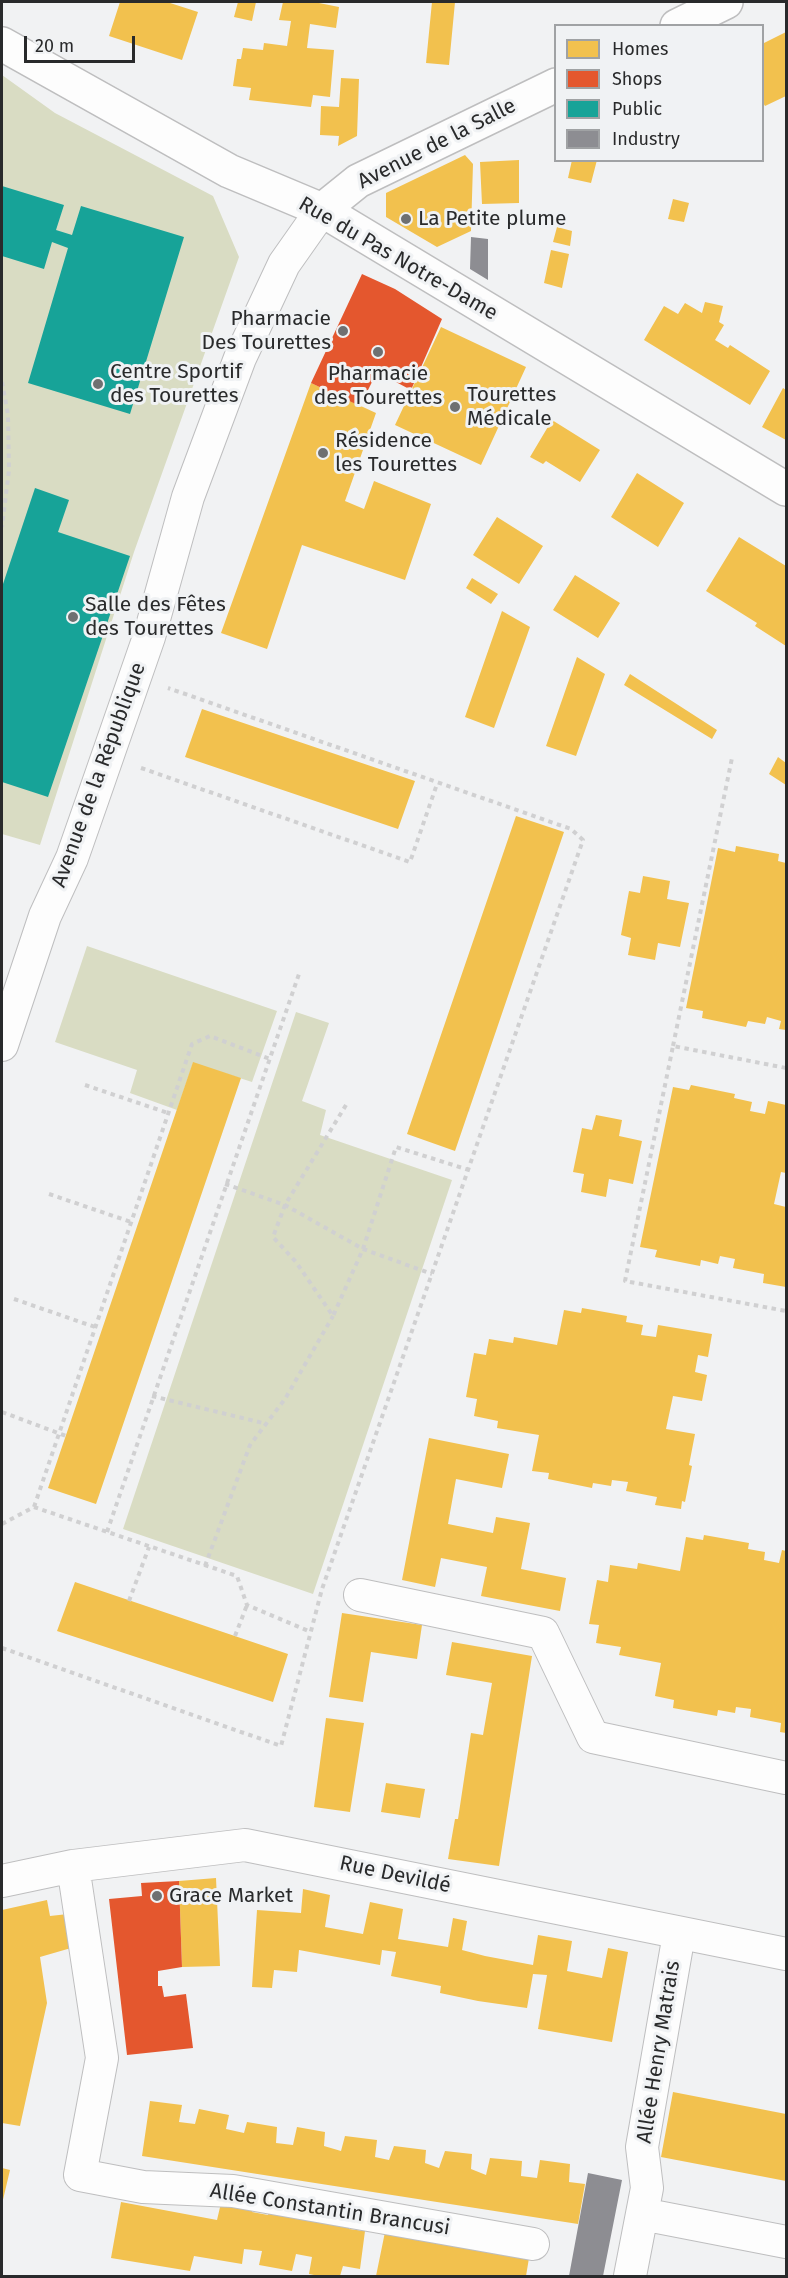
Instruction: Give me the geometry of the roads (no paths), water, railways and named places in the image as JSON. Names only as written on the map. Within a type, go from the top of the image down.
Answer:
[{"type":"street","points":[[681,24],[726,2]]},
{"type":"street","name":"Rue du Pas Notre-Dame","points":[[2,44],[229,171],[322,210],[786,489]]},
{"type":"street","name":"Avenue de la Salle","points":[[322,210],[358,181],[554,85]]},
{"type":"street","name":"Avenue de la République","points":[[2,1045],[45,916],[72,858],[108,756],[135,676],[188,497],[240,358],[284,264],[322,210]]},
{"type":"street","points":[[360,1595],[543,1633],[593,1737],[786,1778]]},
{"type":"street","name":"Rue Devildé","points":[[2,1881],[73,1866],[245,1845],[786,1954]]},
{"type":"street","name":"Allée Constantin Brancusi","points":[[73,1866],[102,2058],[80,2175],[142,2187],[233,2191],[532,2244]]},
{"type":"street","name":"Allée Henry Matrais","points":[[630,2277],[647,2188],[642,2147],[679,1934]]},
{"type":"street","points":[[642,2214],[786,2242]]},
{"type":"place","name":"La Petite plume","points":[[406,219]]},
{"type":"place","name":"Pharmacie Des Tourettes","points":[[343,331]]},
{"type":"place","name":"Pharmacie des Tourettes","points":[[378,352]]},
{"type":"place","name":"Centre Sportif des Tourettes","points":[[98,384]]},
{"type":"place","name":"Tourettes Médicale","points":[[455,407]]},
{"type":"place","name":"Résidence les Tourettes","points":[[323,453]]},
{"type":"place","name":"Salle des Fêtes des Tourettes","points":[[73,617]]},
{"type":"place","name":"Grace Market","points":[[157,1896]]}]
